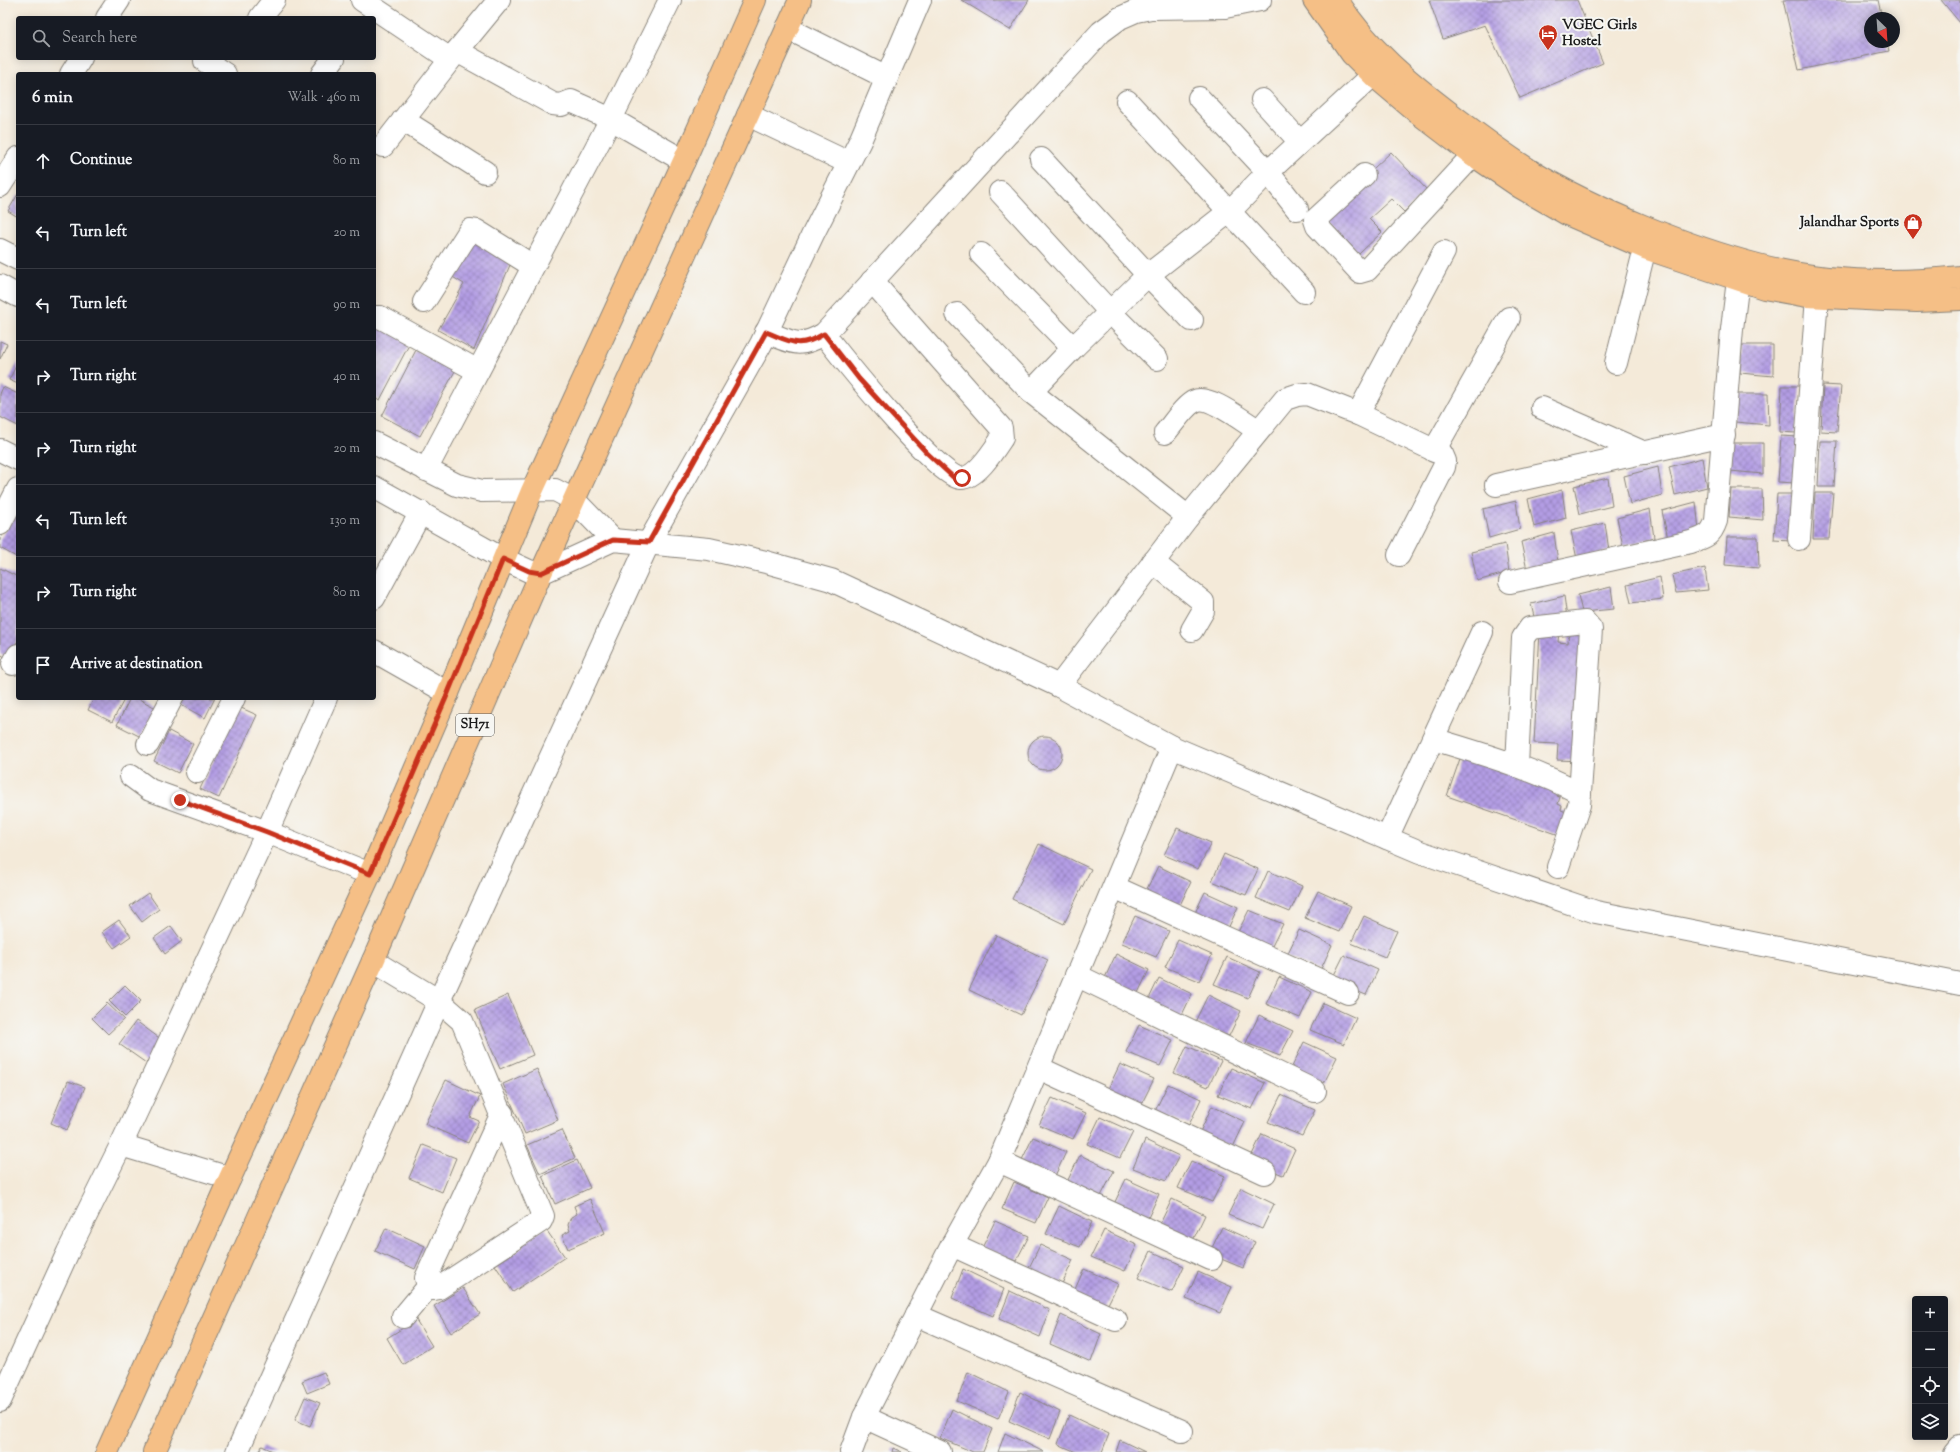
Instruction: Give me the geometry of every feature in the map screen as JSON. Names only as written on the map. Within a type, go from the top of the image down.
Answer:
[{"type":"main road","name":"SH71","points":[[107,1452],[230,1178],[370,874],[448,693],[532,491],[684,160],[755,0]]},
{"type":"main road","name":"SH71","points":[[154,1452],[373,961],[541,573],[800,0]]},
{"type":"main road","points":[[1314,0],[1359,47],[1385,61],[1437,104],[1487,141],[1525,179],[1567,214],[1645,248],[1764,288],[1812,296],[1917,301],[1960,299]]},
{"type":"main road","points":[[1337,0],[1352,24],[1359,47],[1373,75],[1418,113],[1473,154],[1525,179],[1587,202],[1664,235],[1759,266],[1810,275],[1880,280],[1960,277]]},
{"type":"main road","points":[[1810,275],[1812,296]]},
{"type":"street","points":[[108,16],[118,0]]},
{"type":"street","points":[[262,16],[274,0]]},
{"type":"street","points":[[383,146],[453,55],[499,0]]},
{"type":"street","points":[[426,470],[611,118],[670,0]]},
{"type":"street","points":[[237,1452],[439,1001],[649,542],[766,332],[849,163],[920,0]]},
{"type":"street","points":[[766,332],[802,344],[810,342],[824,334],[1101,32],[1120,18],[1136,11],[1151,8],[1225,7],[1260,0]]},
{"type":"street","points":[[366,8],[453,55],[553,104],[561,105],[571,101],[611,118],[684,160]]},
{"type":"street","points":[[787,28],[887,78]]},
{"type":"street","points":[[72,72],[80,60]]},
{"type":"street","points":[[324,72],[332,60]]},
{"type":"street","points":[[205,61],[222,72]]},
{"type":"street","points":[[1031,392],[1073,348],[1148,275],[1230,211],[1268,172],[1373,75]]},
{"type":"street","points":[[1199,98],[1268,172],[1297,209]]},
{"type":"street","points":[[1262,100],[1300,142]]},
{"type":"street","points":[[1126,101],[1304,292]]},
{"type":"street","points":[[748,115],[849,163]]},
{"type":"street","points":[[403,120],[485,172]]},
{"type":"street","points":[[1364,175],[1315,220],[1317,226],[1360,272],[1367,270],[1473,154]]},
{"type":"street","points":[[1041,159],[1148,275],[1192,320]]},
{"type":"street","points":[[0,186],[16,161]]},
{"type":"street","points":[[1000,192],[1110,312],[1157,359]]},
{"type":"street","points":[[424,302],[470,230],[477,231],[533,266]]},
{"type":"street","points":[[1616,363],[1645,248]]},
{"type":"street","points":[[0,250],[16,258]]},
{"type":"street","points":[[1358,414],[1444,252]]},
{"type":"street","points":[[981,254],[1073,348]]},
{"type":"street","points":[[1510,582],[1691,542],[1712,531],[1716,521],[1732,329],[1738,280]]},
{"type":"street","points":[[824,334],[859,379],[927,453],[954,478],[962,478],[976,471],[1002,438],[1001,428],[872,281]]},
{"type":"street","points":[[0,286],[16,295]]},
{"type":"street","points":[[1799,539],[1812,296]]},
{"type":"street","points":[[957,314],[1031,392],[1188,517]]},
{"type":"street","points":[[376,317],[380,317],[478,371]]},
{"type":"street","points":[[1434,451],[1509,318]]},
{"type":"street","points":[[1059,686],[1188,517],[1285,399],[1296,395],[1307,394],[1358,414],[1442,454],[1445,461],[1444,467],[1399,555]]},
{"type":"street","points":[[1166,432],[1190,404],[1202,399],[1214,403],[1258,430]]},
{"type":"street","points":[[1542,408],[1644,452]]},
{"type":"street","points":[[1496,485],[1724,435]]},
{"type":"street","points":[[376,444],[457,485],[482,491],[555,490],[574,500],[613,540]]},
{"type":"street","points":[[0,450],[16,458]]},
{"type":"street","points":[[376,488],[503,559],[529,571],[541,573],[613,540],[649,542],[709,549],[766,562],[831,580],[1059,686],[1172,747],[1420,852],[1596,912],[1960,984]]},
{"type":"street","points":[[0,524],[16,493]]},
{"type":"street","points":[[376,594],[421,512]]},
{"type":"street","points":[[1154,562],[1203,602],[1203,611],[1192,630]]},
{"type":"street","points":[[1517,766],[1523,638],[1530,628],[1585,622],[1591,629],[1580,793],[1577,812],[1558,867]]},
{"type":"street","points":[[1387,838],[1482,632]]},
{"type":"street","points":[[376,652],[448,693]]},
{"type":"street","points":[[148,744],[171,700]]},
{"type":"street","points":[[198,772],[233,700]]},
{"type":"street","points":[[0,1401],[68,1252],[121,1145],[267,832],[325,700]]},
{"type":"street","points":[[1433,738],[1517,766],[1559,782],[1580,793]]},
{"type":"street","points":[[851,1452],[864,1417],[952,1245],[999,1161],[1172,747]]},
{"type":"street","points":[[130,776],[150,790],[267,832],[370,874]]},
{"type":"street","points":[[1114,887],[1348,993]]},
{"type":"street","points":[[373,961],[439,1001],[465,1025],[543,1216],[542,1219],[440,1288],[434,1289],[428,1287]]},
{"type":"street","points":[[1076,976],[1315,1091]]},
{"type":"street","points":[[1039,1068],[1265,1173]]},
{"type":"street","points":[[428,1287],[426,1278],[502,1113]]},
{"type":"street","points":[[121,1145],[230,1178]]},
{"type":"street","points":[[999,1161],[1211,1259]]},
{"type":"street","points":[[952,1245],[1116,1320]]},
{"type":"street","points":[[403,1317],[428,1287]]},
{"type":"street","points":[[916,1315],[1182,1431]]},
{"type":"street","points":[[864,1417],[940,1452]]},
{"type":"street","points":[[1955,1452],[1960,1446]]},
{"type":"building","points":[[961,0],[1029,0],[1010,30]]},
{"type":"building","name":"VGEC Girls Hostel","points":[[1429,0],[1577,0],[1603,63],[1520,98],[1485,25],[1443,39]]},
{"type":"building","points":[[1783,0],[1878,0],[1881,12],[1864,12],[1864,48],[1888,48],[1889,51],[1799,70]]},
{"type":"building","points":[[1941,0],[1960,0],[1960,23]]},
{"type":"building","points":[[1391,152],[1427,190],[1404,212],[1391,199],[1369,219],[1382,232],[1359,254],[1323,216]]},
{"type":"building","points":[[16,197],[16,216],[8,211]]},
{"type":"building","points":[[476,235],[513,258],[474,350],[438,330],[464,284],[451,276]]},
{"type":"building","points":[[376,325],[410,343],[380,400],[376,398]]},
{"type":"building","points":[[0,341],[7,344],[0,359]]},
{"type":"building","points":[[1742,345],[1773,345],[1773,376],[1740,373]]},
{"type":"building","points":[[416,350],[455,371],[420,436],[382,416]]},
{"type":"building","points":[[16,366],[16,383],[9,380]]},
{"type":"building","points":[[1823,385],[1841,386],[1837,432],[1821,431]]},
{"type":"building","points":[[1782,386],[1800,386],[1796,433],[1780,432]]},
{"type":"building","points":[[3,387],[16,393],[16,425],[0,417],[0,394]]},
{"type":"building","points":[[1737,394],[1768,394],[1769,425],[1735,422]]},
{"type":"building","points":[[1781,436],[1798,437],[1795,483],[1778,482]]},
{"type":"building","points":[[1820,441],[1837,441],[1834,487],[1818,487]]},
{"type":"building","points":[[1731,443],[1763,443],[1763,474],[1730,471]]},
{"type":"building","points":[[1702,458],[1707,487],[1675,495],[1669,467]]},
{"type":"building","points":[[1658,467],[1662,495],[1630,504],[1624,476]]},
{"type":"building","points":[[1608,478],[1612,506],[1580,514],[1574,486]]},
{"type":"building","points":[[1731,489],[1762,489],[1763,520],[1729,517]]},
{"type":"building","points":[[1562,490],[1566,518],[1534,527],[1528,499]]},
{"type":"building","points":[[1815,493],[1833,493],[1829,539],[1813,539]]},
{"type":"building","points":[[1777,494],[1794,494],[1791,541],[1774,540]]},
{"type":"building","points":[[1516,501],[1520,529],[1489,538],[1483,509]]},
{"type":"building","points":[[1696,502],[1699,530],[1668,539],[1662,511]]},
{"type":"building","points":[[1650,509],[1654,538],[1623,546],[1617,518]]},
{"type":"building","points":[[16,510],[16,557],[0,548],[0,540]]},
{"type":"building","points":[[1605,523],[1609,551],[1577,559],[1571,531]]},
{"type":"building","points":[[1554,533],[1558,562],[1527,570],[1521,542]]},
{"type":"building","points":[[1727,537],[1758,537],[1759,568],[1725,565]]},
{"type":"building","points":[[1505,544],[1509,572],[1477,581],[1471,552]]},
{"type":"building","points":[[0,568],[16,576],[16,644],[8,659],[0,654]]},
{"type":"building","points":[[1705,568],[1708,590],[1676,593],[1672,575]]},
{"type":"building","points":[[1660,577],[1663,599],[1631,603],[1627,585]]},
{"type":"building","points":[[1611,587],[1614,609],[1582,612],[1578,595]]},
{"type":"building","points":[[1564,596],[1567,618],[1535,621],[1531,604]]},
{"type":"building","points":[[1569,628],[1589,630],[1581,761],[1557,760],[1558,744],[1534,743],[1540,631],[1559,632],[1558,642],[1568,643]]},
{"type":"building","points":[[93,700],[124,700],[112,722],[88,710]]},
{"type":"building","points":[[129,700],[141,700],[156,708],[141,737],[117,725]]},
{"type":"building","points":[[184,700],[214,700],[205,718],[181,705]]},
{"type":"building","points":[[239,707],[257,715],[219,798],[200,789]]},
{"type":"building","points":[[169,731],[193,744],[178,773],[154,761]]},
{"type":"building","points":[[1042,736],[1048,736],[1052,737],[1059,743],[1062,753],[1061,760],[1055,767],[1048,770],[1042,770],[1038,769],[1031,763],[1028,756],[1028,750],[1029,746],[1035,739]]},
{"type":"building","points":[[1462,753],[1560,787],[1557,796],[1560,797],[1558,804],[1562,806],[1561,810],[1572,814],[1568,838],[1447,796]]},
{"type":"building","points":[[1177,828],[1211,843],[1198,869],[1164,855]]},
{"type":"building","points":[[1039,844],[1091,869],[1064,924],[1012,899]]},
{"type":"building","points":[[1224,854],[1258,869],[1246,895],[1212,881]]},
{"type":"building","points":[[1158,866],[1191,882],[1179,907],[1145,893]]},
{"type":"building","points":[[1268,871],[1302,886],[1290,912],[1256,898]]},
{"type":"building","points":[[1318,891],[1351,906],[1339,932],[1305,918]]},
{"type":"building","points":[[1205,892],[1238,907],[1226,933],[1192,919]]},
{"type":"building","points":[[148,893],[159,909],[142,922],[130,906]]},
{"type":"building","points":[[1249,910],[1283,924],[1270,950],[1236,936]]},
{"type":"building","points":[[1135,916],[1169,931],[1156,957],[1122,943]]},
{"type":"building","points":[[1364,916],[1397,931],[1385,957],[1351,943]]},
{"type":"building","points":[[119,920],[131,936],[114,948],[102,932]]},
{"type":"building","points":[[171,926],[182,941],[165,954],[154,938]]},
{"type":"building","points":[[1299,930],[1332,945],[1320,971],[1286,957]]},
{"type":"building","points":[[996,935],[1048,960],[1021,1015],[969,990]]},
{"type":"building","points":[[1178,940],[1212,955],[1199,981],[1165,967]]},
{"type":"building","points":[[1116,954],[1149,970],[1137,995],[1103,982]]},
{"type":"building","points":[[1344,955],[1378,970],[1366,995],[1331,981]]},
{"type":"building","points":[[1227,957],[1260,972],[1248,998],[1214,984]]},
{"type":"building","points":[[1279,977],[1312,992],[1300,1018],[1266,1004]]},
{"type":"building","points":[[1159,978],[1192,994],[1180,1019],[1146,1005]]},
{"type":"building","points":[[125,985],[141,1001],[125,1017],[109,1001]]},
{"type":"building","points":[[508,995],[533,1055],[500,1069],[475,1010]]},
{"type":"building","points":[[1208,995],[1241,1011],[1229,1036],[1195,1022]]},
{"type":"building","points":[[107,1003],[124,1019],[108,1034],[92,1018]]},
{"type":"building","points":[[1323,1003],[1356,1018],[1344,1044],[1310,1030]]},
{"type":"building","points":[[1259,1015],[1293,1031],[1280,1056],[1246,1043]]},
{"type":"building","points":[[136,1021],[162,1040],[146,1063],[119,1044]]},
{"type":"building","points":[[1139,1025],[1173,1040],[1160,1066],[1126,1052]]},
{"type":"building","points":[[1304,1042],[1337,1057],[1324,1083],[1291,1069]]},
{"type":"building","points":[[1187,1046],[1221,1061],[1208,1087],[1174,1073]]},
{"type":"building","points":[[1120,1064],[1154,1079],[1141,1105],[1107,1091]]},
{"type":"building","points":[[1231,1068],[1265,1083],[1252,1109],[1218,1095]]},
{"type":"building","points":[[537,1069],[558,1120],[525,1134],[503,1084]]},
{"type":"building","points":[[446,1080],[480,1096],[470,1117],[479,1121],[468,1143],[425,1124]]},
{"type":"building","points":[[68,1081],[85,1087],[67,1130],[51,1123]]},
{"type":"building","points":[[1168,1084],[1201,1099],[1189,1125],[1155,1111]]},
{"type":"building","points":[[1281,1095],[1315,1110],[1302,1136],[1268,1122]]},
{"type":"building","points":[[1052,1098],[1086,1113],[1073,1139],[1039,1125]]},
{"type":"building","points":[[1212,1106],[1245,1122],[1233,1147],[1199,1134]]},
{"type":"building","points":[[1100,1117],[1133,1132],[1120,1158],[1087,1144]]},
{"type":"building","points":[[562,1130],[575,1158],[540,1174],[527,1145]]},
{"type":"building","points":[[1262,1134],[1295,1149],[1283,1175],[1249,1161]]},
{"type":"building","points":[[1033,1137],[1066,1152],[1054,1178],[1020,1164]]},
{"type":"building","points":[[1145,1140],[1179,1156],[1166,1181],[1133,1168]]},
{"type":"building","points":[[423,1145],[456,1158],[442,1192],[409,1178]]},
{"type":"building","points":[[1080,1155],[1114,1171],[1101,1196],[1067,1182]]},
{"type":"building","points":[[577,1160],[590,1188],[555,1204],[542,1176]]},
{"type":"building","points":[[1191,1161],[1225,1176],[1212,1202],[1178,1188]]},
{"type":"building","points":[[1126,1179],[1159,1194],[1147,1220],[1113,1206]]},
{"type":"building","points":[[1014,1182],[1048,1197],[1036,1223],[1002,1209]]},
{"type":"building","points":[[1241,1188],[1274,1204],[1262,1229],[1228,1215]]},
{"type":"building","points":[[590,1199],[605,1233],[568,1249],[562,1235],[570,1231],[568,1225],[571,1217],[577,1214],[574,1206]]},
{"type":"building","points":[[1172,1199],[1205,1215],[1193,1240],[1159,1226]]},
{"type":"building","points":[[1059,1206],[1092,1222],[1080,1247],[1046,1234]]},
{"type":"building","points":[[995,1221],[1029,1236],[1016,1261],[982,1248]]},
{"type":"building","points":[[1222,1227],[1255,1242],[1243,1268],[1209,1254]]},
{"type":"building","points":[[386,1228],[425,1246],[415,1269],[375,1251]]},
{"type":"building","points":[[545,1228],[565,1257],[513,1292],[495,1265],[523,1247],[521,1244]]},
{"type":"building","points":[[1104,1230],[1137,1245],[1125,1271],[1091,1257]]},
{"type":"building","points":[[1040,1245],[1073,1260],[1061,1286],[1027,1272]]},
{"type":"building","points":[[1151,1251],[1184,1266],[1172,1292],[1138,1278]]},
{"type":"building","points":[[963,1269],[1004,1289],[993,1316],[952,1298]]},
{"type":"building","points":[[1084,1269],[1118,1284],[1105,1310],[1072,1296]]},
{"type":"building","points":[[1198,1272],[1232,1287],[1220,1313],[1186,1299]]},
{"type":"building","points":[[463,1288],[480,1314],[451,1333],[434,1306]]},
{"type":"building","points":[[1010,1291],[1050,1310],[1040,1337],[999,1319]]},
{"type":"building","points":[[1061,1315],[1101,1334],[1091,1362],[1050,1344]]},
{"type":"building","points":[[416,1320],[432,1346],[403,1365],[387,1338]]},
{"type":"building","points":[[324,1372],[329,1384],[307,1393],[302,1381]]},
{"type":"building","points":[[968,1372],[1009,1392],[998,1419],[957,1401]]},
{"type":"building","points":[[1020,1392],[1060,1412],[1050,1439],[1009,1421]]},
{"type":"building","points":[[305,1397],[320,1403],[310,1426],[295,1420]]},
{"type":"building","points":[[952,1409],[992,1429],[983,1452],[973,1452],[940,1438]]},
{"type":"building","points":[[1069,1415],[1109,1434],[1102,1452],[1076,1452],[1058,1444]]},
{"type":"building","points":[[1005,1433],[1044,1452],[998,1452]]},
{"type":"building","points":[[1120,1440],[1145,1452],[1116,1452]]},
{"type":"building","points":[[262,1446],[275,1452],[259,1452]]},
{"type":"building","points":[[893,1448],[902,1452],[892,1452]]},
{"type":"place","name":"VGEC Girls Hostel","points":[[1548,51]]},
{"type":"place","name":"Jalandhar Sports","points":[[1913,240]]},
{"type":"route","points":[[180,800],[267,832],[370,874],[448,693],[503,559],[529,571],[541,573],[613,540],[649,542],[761,344],[766,332],[802,344],[810,342],[824,334],[859,379],[927,453],[954,478],[962,478]]}]
